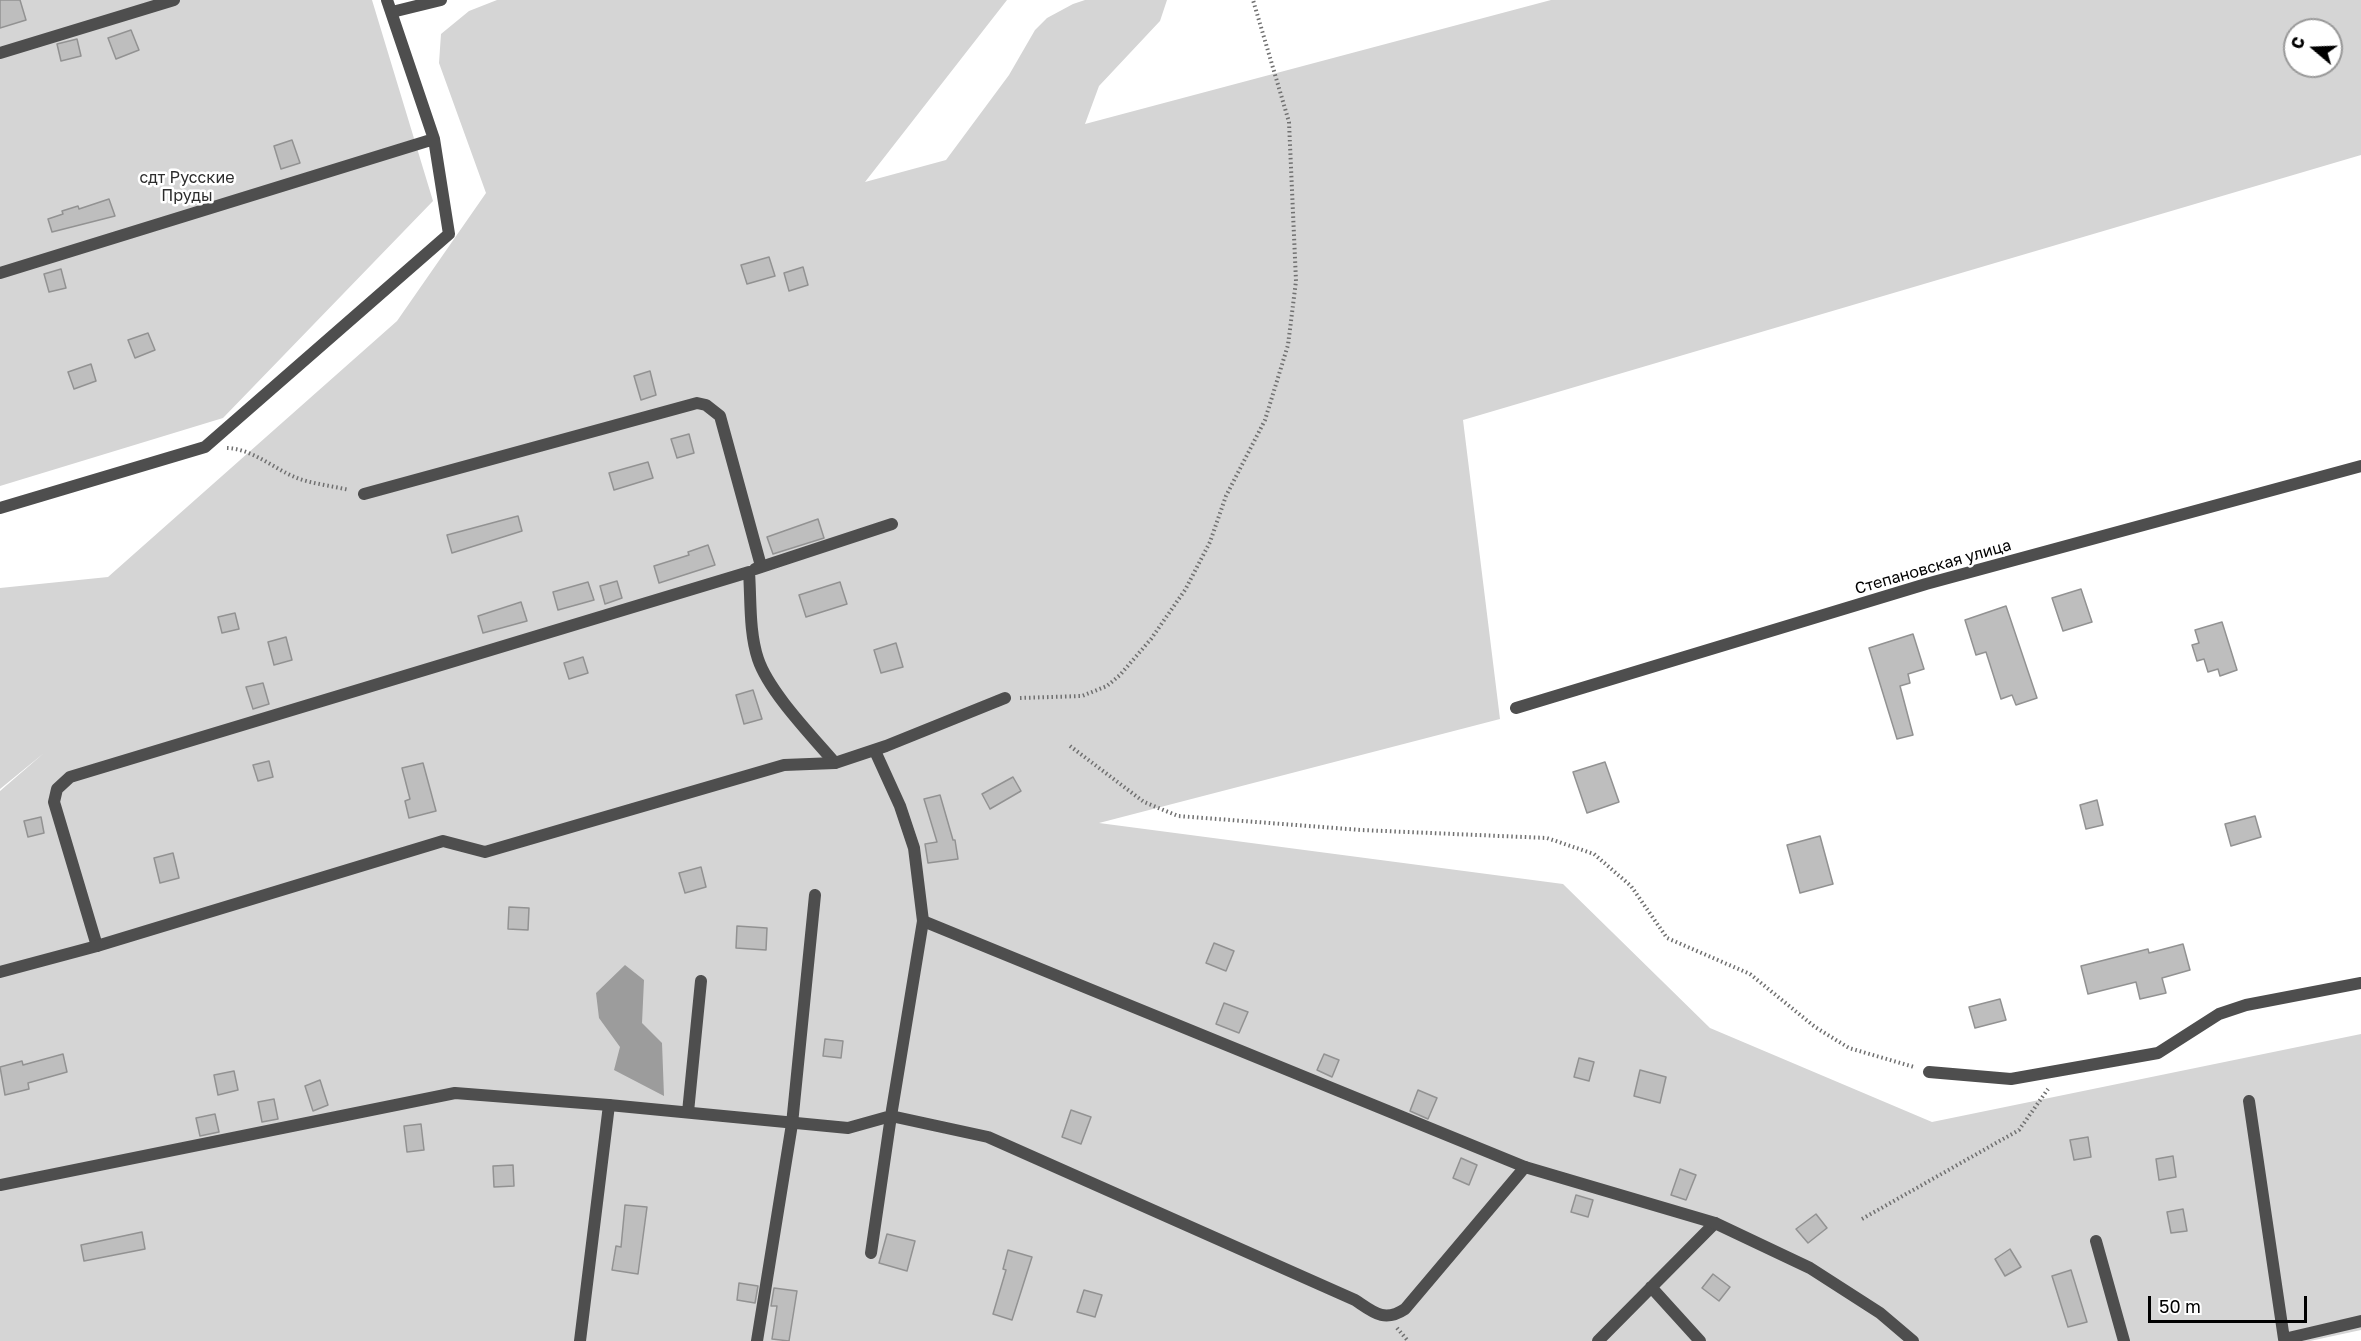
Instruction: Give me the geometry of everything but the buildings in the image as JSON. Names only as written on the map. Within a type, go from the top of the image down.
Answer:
[{"type":"street","points":[[0,53],[174,0]]},
{"type":"street","points":[[0,508],[205,447],[449,234],[434,139],[389,6],[441,0]]},
{"type":"street","points":[[0,273],[434,139]]},
{"type":"street","points":[[364,494],[697,403],[706,405],[720,416],[761,566]]},
{"type":"street","name":"Степановская улица","points":[[1516,708],[1926,584],[2361,466]]},
{"type":"street","points":[[98,946],[54,802],[57,789],[70,777],[749,572],[761,566],[891,524]]},
{"type":"street","points":[[749,572],[753,634],[758,661],[774,690],[835,763]]},
{"type":"street","points":[[0,972],[98,946],[443,841],[485,852],[784,765],[835,763],[875,751],[1005,698]]},
{"type":"street","points":[[871,1253],[923,921],[915,848],[900,806],[875,751]]},
{"type":"street","points":[[757,1341],[792,1124],[815,895]]},
{"type":"street","points":[[923,921],[1525,1167],[1715,1223],[1810,1268],[1880,1313],[1913,1341]]},
{"type":"street","points":[[687,1112],[701,981]]},
{"type":"street","points":[[1929,1072],[2011,1079],[2158,1053],[2219,1014],[2246,1005],[2361,982]]},
{"type":"street","points":[[0,1185],[455,1093],[609,1104],[848,1128],[891,1116],[988,1137],[1355,1300],[1372,1312],[1385,1317],[1396,1316],[1405,1309],[1525,1167]]},
{"type":"street","points":[[2250,1101],[2284,1339],[2361,1322]]},
{"type":"street","points":[[580,1341],[609,1104]]},
{"type":"street","points":[[1598,1341],[1715,1223]]},
{"type":"street","points":[[2096,1241],[2124,1341]]},
{"type":"street","points":[[1651,1287],[1700,1341]]},
{"type":"path","points":[[1005,698],[1082,696],[1107,686],[1120,675],[1151,639],[1185,590],[1210,542],[1226,496],[1265,420],[1288,345],[1296,281],[1289,122],[1253,0]]},
{"type":"path","points":[[205,447],[236,448],[269,462],[297,478],[364,494]]},
{"type":"path","points":[[1070,746],[1144,802],[1178,816],[1361,830],[1547,838],[1594,854],[1631,886],[1667,938],[1750,974],[1815,1027],[1850,1048],[1929,1072]]},
{"type":"path","points":[[1862,1219],[2019,1130],[2050,1086],[2055,1071]]},
{"type":"green space","name":"сдт Русские Пруды","points":[[0,0],[372,0],[433,201],[223,418],[0,486]]},
{"type":"green space","points":[[497,0],[1007,0],[865,182],[946,160],[1009,75],[1035,30],[1047,18],[1085,0],[1167,0],[1160,21],[1099,86],[1085,124],[1551,0],[2361,0],[2361,155],[1463,420],[1500,719],[1099,823],[1563,884],[1710,1028],[1932,1122],[2361,1034],[2361,1330],[2310,1341],[0,1341],[0,791],[44,753],[0,789],[0,588],[108,577],[397,321],[486,193],[439,63],[441,34],[469,11]]},
{"type":"shaded area","points":[[625,965],[644,980],[642,1023],[662,1043],[664,1096],[614,1070],[620,1047],[599,1018],[596,993]]}]
